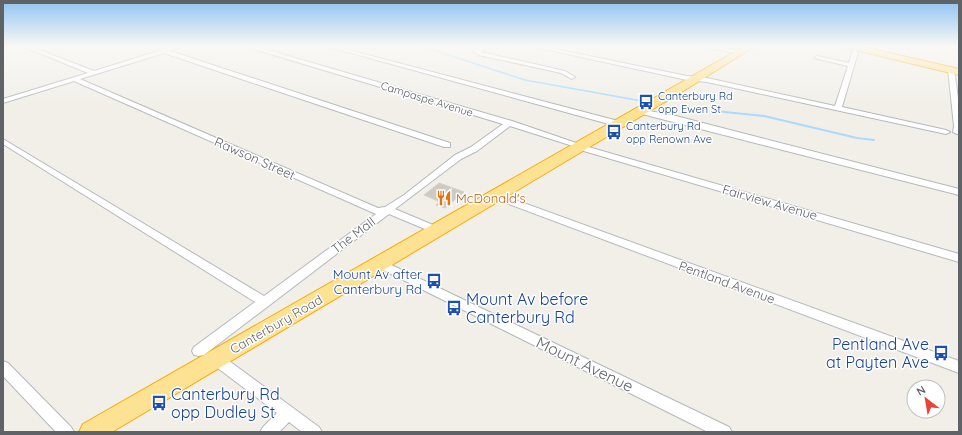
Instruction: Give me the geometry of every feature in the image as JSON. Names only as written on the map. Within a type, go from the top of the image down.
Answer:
[{"type":"highway","name":"Canterbury Road","points":[[91,432],[207,355],[381,264],[436,230],[644,110],[716,66]]},
{"type":"highway","points":[[938,66],[956,70]]},
{"type":"highway","points":[[942,66],[956,70]]},
{"type":"street","points":[[77,66],[94,73]]},
{"type":"street","points":[[4,101],[114,66]]},
{"type":"street","points":[[213,66],[447,145]]},
{"type":"street","name":"Campaspe Avenue","points":[[318,66],[581,146]]},
{"type":"street","points":[[404,66],[619,124]]},
{"type":"street","points":[[535,66],[563,72],[572,77]]},
{"type":"street","points":[[631,66],[687,78],[697,78],[838,108],[958,136],[956,70]]},
{"type":"street","points":[[838,108],[849,66]]},
{"type":"street","name":"Rawson Street","points":[[74,79],[372,209],[377,211],[388,210],[436,230]]},
{"type":"street","points":[[644,110],[959,192]]},
{"type":"street","name":"The Mall","points":[[207,355],[264,302],[458,157],[474,149],[509,123]]},
{"type":"street","points":[[3,141],[264,302]]},
{"type":"street","name":"Fairview Avenue","points":[[581,146],[959,258]]},
{"type":"street","name":"Pentland Avenue","points":[[496,196],[959,367]]},
{"type":"street","name":"Mount Avenue","points":[[381,264],[724,432]]},
{"type":"street","points":[[207,355],[314,432]]},
{"type":"street","points":[[3,367],[66,432]]},
{"type":"street","points":[[268,432],[288,413]]},
{"type":"building","name":"McDonald's","points":[[439,183],[464,192],[445,208],[436,205],[440,202],[424,195]]},
{"type":"waterway","points":[[483,66],[525,80],[642,101]]},
{"type":"waterway","points":[[705,110],[703,110],[708,111]]},
{"type":"waterway","points":[[715,111],[764,116],[857,138],[874,140]]},
{"type":"place","name":"Canterbury Rd opp Ewen St","points":[[646,102]]},
{"type":"place","name":"Canterbury Rd opp Renown Ave","points":[[614,132]]},
{"type":"place","name":"McDonald's","points":[[444,198]]},
{"type":"place","name":"Mount Av after Canterbury Rd","points":[[434,281]]},
{"type":"place","name":"Mount Av before Canterbury Rd","points":[[454,308]]},
{"type":"place","name":"Pentland Ave at Payten Ave","points":[[941,353]]},
{"type":"place","name":"Canterbury Rd opp Dudley St","points":[[159,403]]}]
